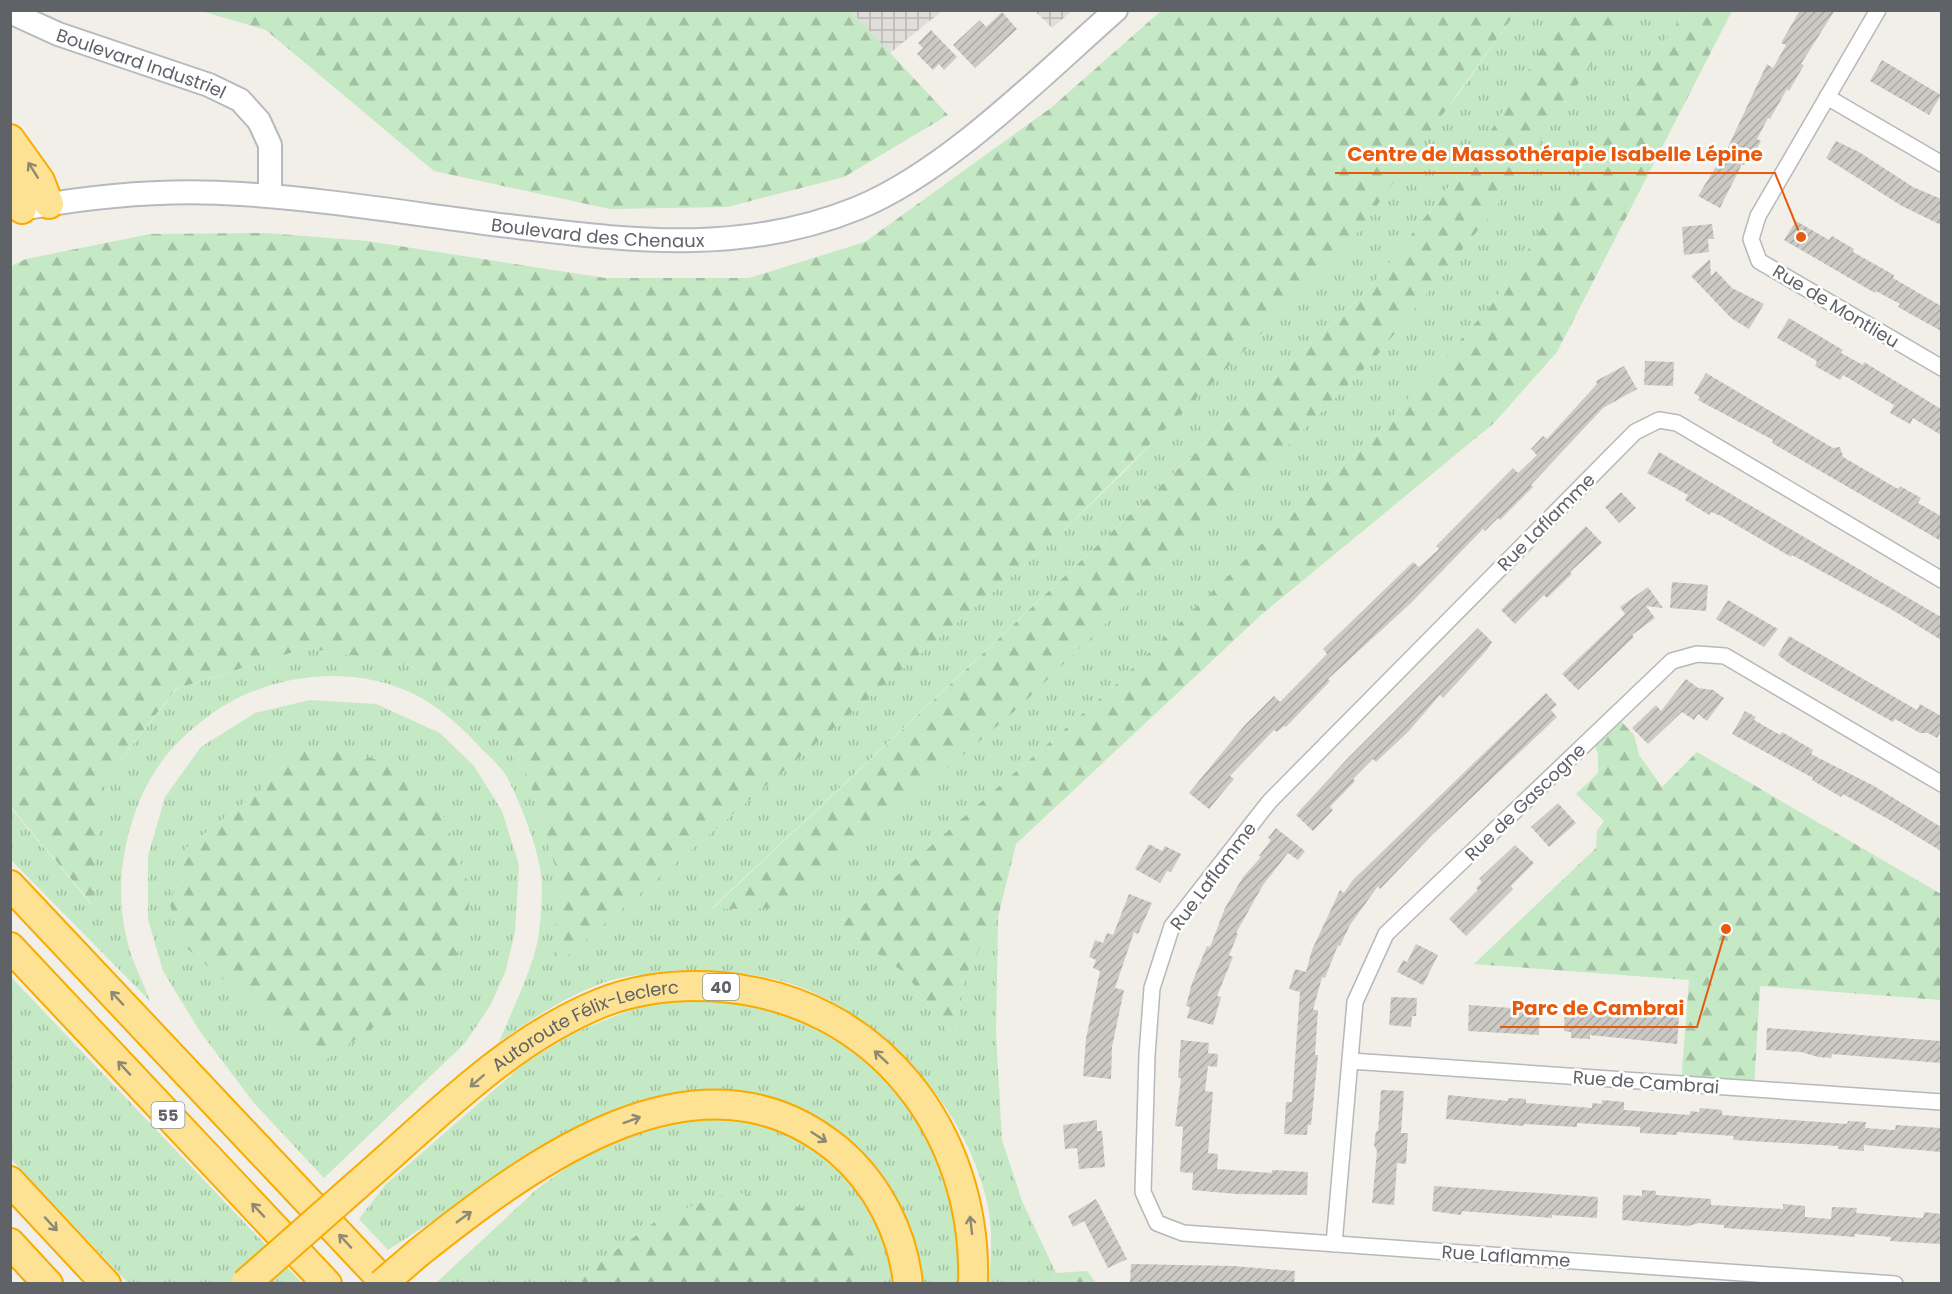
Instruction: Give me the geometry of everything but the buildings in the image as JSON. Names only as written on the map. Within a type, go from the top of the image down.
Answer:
[{"type":"highway","points":[[10,139],[40,181],[27,208]]},
{"type":"highway","points":[[10,180],[27,208]]},
{"type":"highway","points":[[10,885],[384,1284],[418,1253],[508,1185],[578,1143],[644,1116],[688,1106],[716,1104],[748,1108],[780,1116],[820,1137],[843,1155],[865,1178],[886,1211],[900,1244],[908,1284]]},
{"type":"highway","name":"55","points":[[10,947],[327,1284]]},
{"type":"highway","name":"Autoroute Félix-Leclerc","points":[[245,1284],[489,1071],[528,1042],[563,1020],[603,1002],[644,991],[687,986],[731,988],[784,1000],[832,1021],[870,1047],[910,1087],[940,1130],[963,1186],[972,1230],[973,1284]]},
{"type":"highway","points":[[10,1181],[106,1284]]},
{"type":"highway","points":[[10,1243],[48,1284]]},
{"type":"main road","name":"Boulevard des Chenaux","points":[[27,208],[165,193],[270,196],[565,233],[671,243],[738,240],[791,230],[858,208],[909,181],[971,136],[1116,10]]},
{"type":"main road","name":"Boulevard Industriel","points":[[10,12],[66,37],[194,80],[240,100],[259,121],[270,145],[270,196]]},
{"type":"street","name":"Rue de Montlieu","points":[[1878,10],[1758,216],[1751,239],[1759,261],[1941,368]]},
{"type":"street","points":[[1827,97],[1941,164]]},
{"type":"street","name":"Rue Laflamme","points":[[1894,1284],[1183,1233],[1157,1223],[1143,1192],[1152,988],[1172,926],[1269,802],[1635,432],[1659,420],[1677,423],[1941,580]]},
{"type":"street","name":"Rue de Gascogne","points":[[1334,1244],[1355,1002],[1386,934],[1672,661],[1697,654],[1725,656],[1941,784]]},
{"type":"street","name":"Rue de Cambrai","points":[[1351,1061],[1941,1102]]},
{"type":"shaded area","points":[[851,11],[942,11],[890,53]]},
{"type":"shaded area","points":[[1035,11],[1072,11],[1052,28]]},
{"type":"green space","points":[[1162,10],[1517,11],[1345,250],[1055,539],[554,967],[558,876],[527,775],[474,708],[408,664],[306,648],[176,689],[105,779],[92,904],[11,807],[11,266],[26,259],[150,234],[266,233],[367,241],[605,278],[749,278],[865,242],[1052,107]]},
{"type":"green space","points":[[201,11],[851,11],[948,115],[844,177],[727,207],[610,209],[434,171],[266,30]]},
{"type":"green space","points":[[1517,11],[1565,11],[1485,140],[1369,289],[712,908],[784,908],[1017,709],[1230,503],[1375,358],[1491,214],[1627,11],[1685,11],[1492,304],[1387,423],[1113,687],[839,926],[906,974],[954,1040],[966,974],[998,917],[996,1033],[1002,1140],[1022,1201],[1056,1273],[1052,1283],[989,1283],[991,1235],[988,1206],[978,1171],[963,1137],[944,1105],[921,1075],[867,1024],[836,1004],[803,988],[775,979],[731,972],[676,972],[630,976],[607,981],[559,1003],[499,1042],[537,944],[542,889],[536,851],[528,825],[501,768],[456,723],[439,709],[412,693],[361,678],[308,677],[282,682],[232,701],[197,725],[175,745],[149,781],[142,795],[127,841],[122,874],[122,907],[127,940],[150,1001],[11,860],[10,807],[91,904],[105,779],[177,689],[306,648],[408,664],[474,708],[527,775],[558,876],[555,966],[1055,539],[1126,470],[1210,382],[1457,96]]},
{"type":"green space","points":[[1565,11],[1627,11],[1491,214],[1375,358],[1230,503],[1017,709],[784,908],[712,909],[1369,289],[1485,140]]},
{"type":"green space","points":[[1685,11],[1732,11],[1557,352],[1494,423],[1261,615],[1016,844],[998,917],[966,974],[954,1040],[906,974],[839,926],[1113,687],[1387,423],[1492,304]]},
{"type":"green space","points":[[310,700],[376,704],[440,733],[474,766],[502,811],[519,865],[515,932],[505,973],[490,1006],[465,1043],[324,1178],[254,1103],[199,1030],[163,971],[148,919],[148,856],[165,797],[201,747],[255,713]],"holes":[[[260,791],[171,905],[185,849]]]},
{"type":"green space","points":[[1621,721],[1634,735],[1639,755],[1662,787],[1697,752],[1941,894],[1941,1000],[1760,986],[1754,1089],[1681,1085],[1689,980],[1474,964],[1596,848],[1597,831],[1604,821],[1576,794],[1598,773],[1598,755],[1594,741],[1608,725]]},
{"type":"green space","points":[[304,746],[342,750],[392,764],[438,801],[471,891],[465,933],[449,975],[321,1063],[182,944],[170,905],[185,849],[260,791],[277,765]]},
{"type":"green space","points":[[10,976],[302,1283],[128,1283],[11,1159]]},
{"type":"green space","points":[[708,997],[771,1007],[851,1047],[904,1098],[940,1156],[961,1232],[961,1283],[920,1283],[894,1198],[868,1159],[832,1131],[776,1100],[700,1091],[637,1105],[567,1134],[388,1250],[359,1219],[385,1185],[525,1063],[575,1032],[638,1007]]},
{"type":"green space","points":[[736,1113],[804,1138],[846,1176],[875,1211],[891,1249],[893,1283],[868,1283],[862,1256],[660,1218],[571,1283],[435,1284],[537,1189],[591,1150],[667,1119]]},
{"type":"green space","points":[[732,1191],[826,1214],[862,1256],[868,1283],[571,1283],[660,1218]]},
{"type":"green space","points":[[1087,1271],[1096,1283],[1052,1283],[1056,1273]]},
{"type":"place","name":"Centre de Massothérapie Isabelle Lépine","points":[[1801,237]]},
{"type":"place","name":"Parc de Cambrai","points":[[1726,929]]}]
